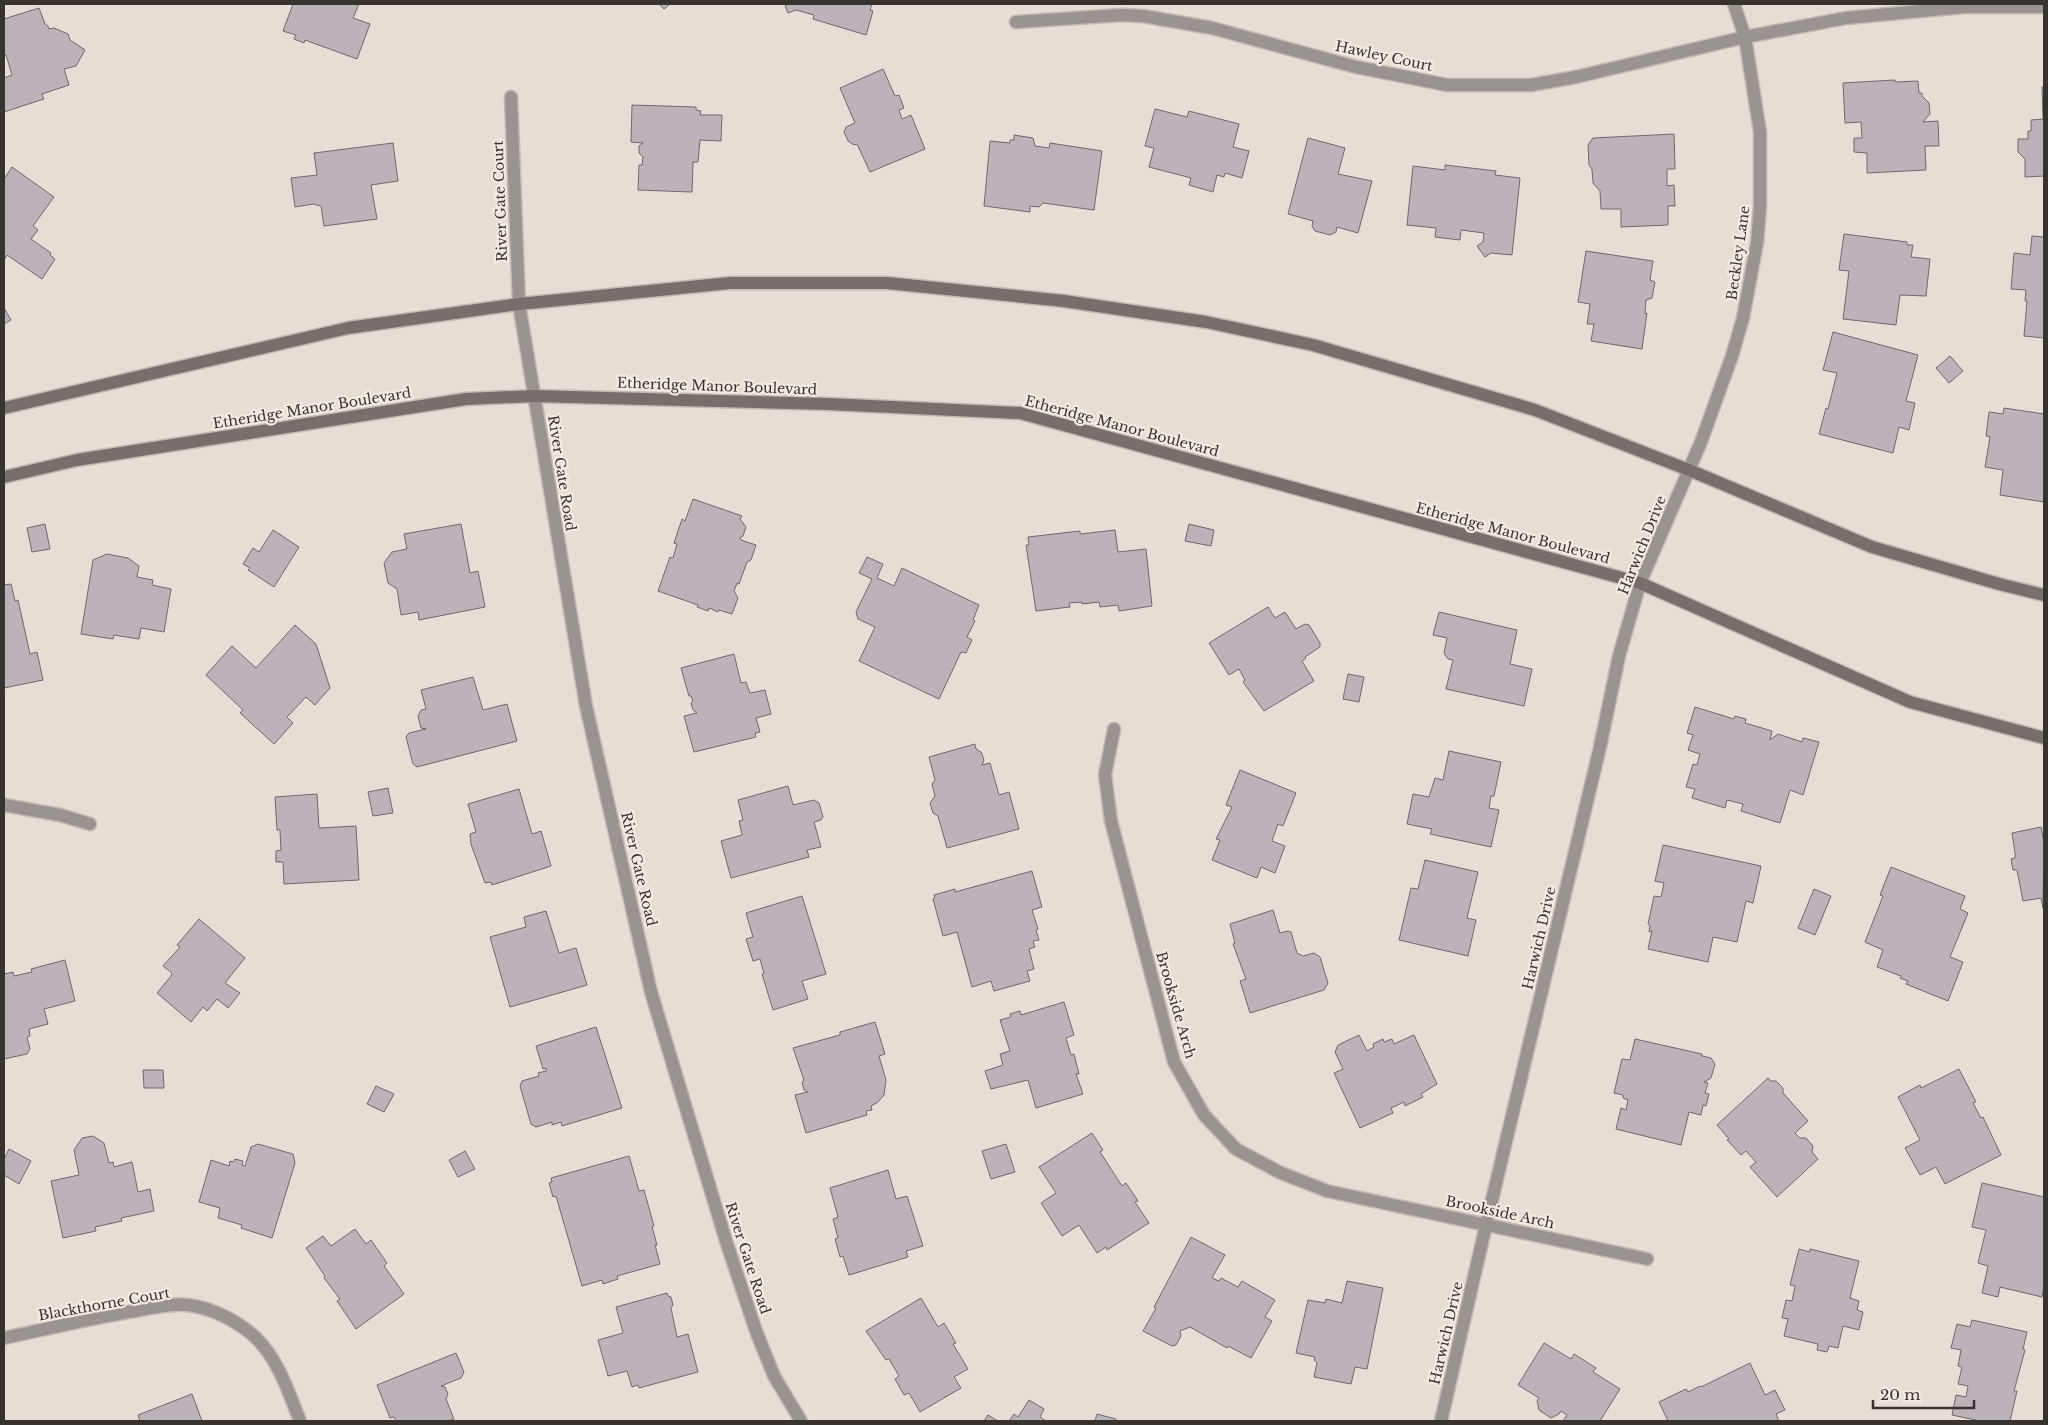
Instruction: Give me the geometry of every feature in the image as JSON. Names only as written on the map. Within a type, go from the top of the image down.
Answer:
[{"type":"main road","points":[[4,408],[348,328],[519,304],[730,282],[887,283],[1064,300],[1206,322],[1313,345],[1535,410],[1689,470],[1872,547],[1999,584],[2044,595]]},
{"type":"main road","name":"Etheridge Manor Boulevard","points":[[4,477],[77,460],[466,399],[534,396],[828,404],[1020,413],[1640,583],[1910,702],[2044,738]]},
{"type":"street","name":"Beckley Lane","points":[[1689,470],[1732,356],[1743,318],[1757,243],[1760,207],[1760,132],[1745,37],[1734,4]]},
{"type":"street","name":"Hawley Court","points":[[1016,22],[1121,15],[1142,16],[1212,28],[1356,67],[1447,85],[1531,85],[1576,77],[1745,37],[1846,18],[1964,7],[2044,7]]},
{"type":"street","name":"River Gate Court","points":[[511,97],[519,304]]},
{"type":"street","name":"River Gate Road","points":[[519,304],[586,706],[651,992],[726,1241],[756,1331],[774,1376],[801,1421]]},
{"type":"street","name":"Harwich Drive","points":[[1442,1421],[1486,1225],[1600,747],[1619,656],[1640,583],[1689,470]]},
{"type":"street","name":"Brookside Arch","points":[[1114,729],[1105,775],[1111,821],[1174,1062],[1204,1114],[1236,1149],[1281,1174],[1327,1191],[1647,1259]]},
{"type":"street","points":[[4,805],[60,815],[90,824]]},
{"type":"street","name":"Blackthorne Court","points":[[4,1338],[111,1315],[171,1305],[189,1306],[206,1310],[223,1315],[257,1339],[282,1375],[300,1421]]},
{"type":"building","points":[[293,4],[359,4],[353,18],[370,24],[357,59],[305,40],[304,43],[294,39],[296,35],[283,31]]},
{"type":"building","points":[[659,4],[670,4],[664,9]]},
{"type":"building","points":[[789,4],[872,4],[870,10],[873,11],[866,35],[813,19],[814,15],[796,10],[788,13],[785,6]]},
{"type":"building","points":[[39,8],[49,29],[54,28],[68,34],[70,40],[85,50],[76,66],[64,69],[69,85],[42,94],[44,99],[4,112],[4,78],[12,75],[6,55],[4,56],[4,19]]},
{"type":"building","points":[[883,69],[895,96],[899,95],[904,108],[899,110],[902,119],[911,115],[925,149],[870,172],[857,144],[854,145],[848,141],[844,132],[846,127],[855,123],[840,88]]},
{"type":"building","points":[[1895,80],[1895,82],[1918,81],[1919,93],[1922,93],[1922,96],[1929,103],[1930,114],[1923,122],[1938,121],[1939,146],[1925,146],[1926,170],[1867,173],[1867,153],[1854,152],[1854,138],[1862,138],[1861,122],[1845,123],[1843,83]]},
{"type":"building","points":[[2042,87],[2044,87],[2044,176],[2025,177],[2025,159],[2018,152],[2018,139],[2028,139],[2028,131],[2031,131],[2031,120],[2043,119]]},
{"type":"building","points":[[632,105],[696,107],[696,110],[701,111],[700,115],[722,115],[721,141],[700,140],[698,162],[693,162],[692,192],[638,190],[639,165],[642,165],[643,157],[639,153],[639,146],[643,143],[631,142]]},
{"type":"building","points":[[1155,109],[1187,117],[1189,111],[1239,124],[1233,147],[1249,151],[1242,178],[1225,173],[1224,177],[1217,175],[1213,192],[1189,185],[1191,178],[1149,167],[1154,148],[1145,146]]},
{"type":"building","points":[[1674,134],[1675,169],[1667,169],[1667,186],[1674,185],[1675,206],[1668,206],[1668,225],[1621,227],[1621,209],[1601,209],[1600,191],[1593,183],[1592,169],[1589,165],[1588,145],[1593,138]]},
{"type":"building","points":[[1014,135],[1033,138],[1035,146],[1049,148],[1050,143],[1102,151],[1094,210],[1043,203],[1039,207],[1030,206],[1030,212],[984,206],[990,141],[1010,143],[1010,140],[1014,140]]},
{"type":"building","points":[[1308,138],[1345,148],[1338,174],[1372,181],[1358,233],[1337,227],[1336,232],[1330,235],[1315,231],[1312,226],[1313,221],[1288,214]]},
{"type":"building","points":[[393,143],[398,181],[371,185],[377,219],[324,226],[321,206],[313,204],[295,207],[291,178],[317,175],[314,153]]},
{"type":"building","points":[[1445,165],[1496,171],[1495,175],[1520,178],[1512,255],[1491,253],[1485,257],[1477,246],[1483,242],[1484,233],[1461,230],[1460,240],[1435,237],[1436,228],[1407,225],[1413,166],[1445,170]]},
{"type":"building","points":[[12,167],[54,197],[33,226],[38,230],[31,239],[51,253],[50,255],[55,259],[42,279],[7,255],[4,260],[4,179]]},
{"type":"building","points":[[1844,234],[1907,242],[1907,245],[1913,245],[1911,257],[1930,259],[1926,296],[1900,295],[1896,325],[1843,319],[1849,271],[1839,270]]},
{"type":"building","points":[[2032,236],[2044,237],[2044,338],[2024,336],[2026,290],[2011,289],[2014,253],[2030,255]]},
{"type":"building","points":[[1586,251],[1653,261],[1650,280],[1655,282],[1652,298],[1646,300],[1645,314],[1647,313],[1642,349],[1591,341],[1594,324],[1587,324],[1590,304],[1578,302]]},
{"type":"building","points":[[4,308],[11,320],[4,324]]},
{"type":"building","points":[[1833,332],[1918,355],[1906,401],[1915,403],[1909,430],[1899,427],[1893,453],[1819,434],[1826,408],[1828,409],[1837,373],[1823,370]]},
{"type":"building","points":[[1950,356],[1963,371],[1949,383],[1936,368]]},
{"type":"building","points":[[2004,408],[2044,414],[2044,502],[2000,495],[2003,470],[1985,467],[1990,437],[1986,436],[1989,412],[2003,414]]},
{"type":"building","points":[[693,499],[742,516],[740,519],[746,527],[743,536],[740,538],[756,545],[751,560],[747,562],[739,584],[737,583],[734,591],[738,598],[732,614],[719,610],[718,612],[709,608],[708,611],[697,607],[698,605],[658,591],[670,557],[673,558],[677,544],[674,543],[682,519],[685,521]]},
{"type":"building","points":[[45,524],[50,549],[32,552],[27,528]]},
{"type":"building","points":[[461,524],[470,573],[478,571],[485,607],[419,620],[418,612],[401,615],[397,589],[388,583],[384,563],[392,552],[407,549],[404,534]]},
{"type":"building","points":[[1189,524],[1214,530],[1211,546],[1185,541]]},
{"type":"building","points":[[273,530],[299,547],[274,587],[248,570],[250,568],[243,564],[253,548],[259,552]]},
{"type":"building","points":[[1115,530],[1118,552],[1146,549],[1152,606],[1119,611],[1118,605],[1100,607],[1099,602],[1082,604],[1082,602],[1069,603],[1070,607],[1036,611],[1026,545],[1029,545],[1028,537],[1080,531],[1080,534]]},
{"type":"building","points":[[107,554],[128,558],[139,566],[137,577],[153,580],[152,585],[171,589],[164,632],[141,628],[139,639],[114,635],[113,639],[81,634],[93,560]]},
{"type":"building","points":[[867,557],[883,564],[877,578],[894,586],[902,568],[979,605],[973,620],[975,621],[967,637],[972,640],[966,653],[961,652],[939,699],[859,661],[875,627],[858,619],[856,612],[872,579],[859,573]]},
{"type":"building","points":[[11,584],[15,601],[18,600],[30,654],[37,652],[43,680],[4,688],[4,585]]},
{"type":"building","points":[[1268,607],[1275,618],[1285,612],[1296,629],[1305,624],[1309,625],[1320,643],[1320,647],[1302,661],[1314,681],[1264,711],[1243,682],[1245,680],[1239,669],[1229,675],[1209,643]]},
{"type":"building","points":[[1439,612],[1517,630],[1510,664],[1532,669],[1524,706],[1446,689],[1453,660],[1448,659],[1444,653],[1447,638],[1433,635]]},
{"type":"building","points":[[295,625],[316,644],[330,688],[315,705],[306,697],[287,717],[293,723],[274,744],[240,713],[243,710],[206,675],[232,646],[256,668]]},
{"type":"building","points":[[734,654],[741,683],[746,682],[750,693],[765,690],[771,714],[756,718],[760,732],[755,733],[756,737],[694,752],[684,716],[697,713],[693,710],[691,703],[693,701],[691,696],[689,696],[681,668]]},
{"type":"building","points":[[1348,674],[1364,677],[1359,702],[1343,699]]},
{"type":"building","points":[[473,677],[483,710],[507,704],[517,741],[417,767],[413,764],[406,737],[409,733],[426,729],[421,728],[418,716],[421,710],[426,709],[421,690]]},
{"type":"building","points":[[1695,707],[1734,719],[1735,716],[1746,719],[1745,723],[1772,731],[1770,740],[1778,734],[1802,742],[1803,738],[1819,742],[1803,795],[1790,790],[1780,823],[1741,811],[1743,804],[1727,800],[1725,808],[1692,798],[1695,789],[1686,787],[1693,764],[1697,765],[1700,754],[1688,750],[1693,735],[1687,733]]},
{"type":"building","points":[[975,744],[976,749],[981,752],[984,760],[982,765],[990,763],[999,795],[1009,792],[1019,829],[947,848],[938,816],[933,813],[930,803],[935,796],[932,784],[935,780],[929,757]]},
{"type":"building","points":[[1449,751],[1501,762],[1494,796],[1491,796],[1489,808],[1499,810],[1491,847],[1430,834],[1432,829],[1407,824],[1413,794],[1429,797],[1435,778],[1443,780]]},
{"type":"building","points":[[1240,770],[1296,793],[1283,826],[1278,824],[1272,841],[1285,846],[1275,873],[1261,867],[1257,878],[1212,860],[1220,840],[1216,839],[1232,807],[1226,805]]},
{"type":"building","points":[[788,786],[793,805],[814,800],[819,803],[823,817],[821,820],[814,822],[821,847],[807,850],[809,857],[731,878],[721,841],[742,835],[739,821],[743,820],[738,800]]},
{"type":"building","points":[[388,788],[393,813],[373,816],[368,792]]},
{"type":"building","points":[[519,789],[532,834],[541,831],[551,866],[492,885],[491,882],[485,883],[471,844],[470,834],[476,832],[468,804]]},
{"type":"building","points":[[317,794],[319,828],[356,826],[359,880],[284,884],[283,862],[276,862],[276,851],[281,850],[280,830],[277,830],[275,797]]},
{"type":"building","points":[[2041,827],[2044,843],[2043,908],[2041,898],[2023,901],[2017,870],[2013,870],[2011,859],[2015,858],[2012,833]]},
{"type":"building","points":[[1663,845],[1761,866],[1753,903],[1746,901],[1737,942],[1713,937],[1708,962],[1648,949],[1652,931],[1649,932],[1650,925],[1648,924],[1654,896],[1661,897],[1664,883],[1655,881]]},
{"type":"building","points":[[1425,860],[1478,872],[1467,918],[1476,920],[1468,956],[1399,940],[1411,888],[1418,889]]},
{"type":"building","points":[[1891,867],[1965,896],[1960,909],[1968,913],[1950,957],[1963,962],[1948,1001],[1906,984],[1908,981],[1900,978],[1901,976],[1877,967],[1883,950],[1865,942],[1883,896],[1880,895]]},
{"type":"building","points":[[1032,871],[1042,907],[1032,910],[1038,929],[1036,930],[1039,940],[1033,941],[1035,947],[1029,949],[1034,969],[1027,971],[1030,981],[994,991],[991,981],[972,987],[957,932],[943,936],[933,899],[935,898],[934,895],[955,889],[955,892]]},
{"type":"building","points":[[1814,889],[1831,896],[1815,935],[1798,928]]},
{"type":"building","points":[[802,896],[826,974],[802,981],[808,999],[773,1010],[762,974],[764,973],[760,959],[753,961],[746,939],[753,937],[746,913]]},
{"type":"building","points":[[1273,910],[1280,933],[1291,932],[1297,953],[1303,956],[1314,953],[1320,957],[1328,983],[1324,990],[1250,1013],[1240,981],[1246,979],[1233,944],[1235,943],[1230,924]]},
{"type":"building","points":[[546,911],[559,953],[576,948],[587,985],[510,1007],[490,937],[526,927],[524,917]]},
{"type":"building","points":[[199,919],[245,958],[225,983],[240,993],[228,1008],[217,999],[207,1011],[203,1007],[191,1022],[157,993],[172,973],[163,966],[180,947],[177,945]]},
{"type":"building","points":[[65,960],[75,1001],[44,1009],[48,1024],[29,1029],[30,1036],[27,1037],[30,1049],[27,1054],[4,1059],[4,974],[13,972],[14,976],[32,972],[31,969]]},
{"type":"building","points":[[1064,1002],[1074,1035],[1066,1038],[1071,1055],[1074,1054],[1079,1074],[1076,1074],[1083,1094],[1036,1108],[1028,1080],[991,1089],[985,1071],[1003,1065],[1000,1054],[1010,1051],[1000,1020],[1011,1017],[1010,1014],[1020,1011],[1021,1015]]},
{"type":"building","points":[[875,1022],[885,1054],[879,1056],[886,1080],[884,1095],[871,1106],[872,1110],[866,1111],[867,1115],[806,1133],[795,1095],[808,1092],[804,1090],[802,1082],[804,1080],[793,1048],[840,1035],[840,1032]]},
{"type":"building","points":[[596,1027],[622,1108],[562,1126],[561,1122],[552,1125],[552,1122],[536,1127],[531,1124],[520,1086],[522,1081],[539,1076],[538,1073],[546,1071],[546,1068],[543,1069],[536,1046]]},
{"type":"building","points":[[1359,1035],[1367,1051],[1374,1047],[1373,1044],[1383,1039],[1384,1042],[1392,1039],[1394,1044],[1414,1035],[1437,1084],[1421,1094],[1423,1097],[1405,1106],[1404,1102],[1391,1108],[1393,1113],[1360,1128],[1334,1073],[1343,1069],[1335,1052],[1338,1045]]},
{"type":"building","points":[[1635,1039],[1702,1054],[1702,1056],[1711,1058],[1715,1064],[1711,1078],[1704,1082],[1708,1083],[1705,1093],[1709,1094],[1706,1106],[1703,1105],[1701,1115],[1689,1112],[1681,1145],[1616,1129],[1621,1108],[1626,1110],[1628,1100],[1623,1098],[1623,1095],[1614,1093],[1622,1059],[1630,1060]]},
{"type":"building","points":[[1959,1069],[1976,1102],[1973,1103],[1981,1118],[1983,1117],[2001,1155],[1945,1184],[1936,1167],[1920,1175],[1905,1148],[1920,1140],[1898,1097],[1920,1085],[1921,1088]]},
{"type":"building","points":[[143,1070],[163,1070],[164,1088],[144,1088]]},
{"type":"building","points":[[1768,1078],[1771,1081],[1776,1081],[1783,1088],[1783,1093],[1808,1121],[1795,1133],[1800,1138],[1806,1138],[1813,1146],[1812,1152],[1818,1159],[1777,1197],[1750,1167],[1756,1162],[1746,1151],[1741,1155],[1727,1140],[1729,1139],[1717,1125]]},
{"type":"building","points":[[376,1086],[394,1094],[384,1112],[367,1104]]},
{"type":"building","points":[[1092,1133],[1103,1150],[1100,1152],[1122,1186],[1126,1183],[1138,1201],[1135,1202],[1149,1223],[1107,1250],[1106,1247],[1097,1253],[1079,1225],[1062,1236],[1041,1203],[1056,1193],[1039,1167]]},
{"type":"building","points":[[93,1136],[104,1143],[109,1163],[113,1162],[114,1167],[132,1162],[138,1192],[150,1189],[154,1211],[121,1218],[122,1221],[95,1227],[96,1231],[63,1238],[51,1181],[79,1175],[74,1150],[82,1138]]},
{"type":"building","points":[[258,1144],[293,1154],[295,1163],[272,1238],[241,1228],[242,1225],[218,1218],[220,1208],[199,1202],[211,1160],[229,1166],[230,1161],[233,1162],[235,1159],[243,1161],[242,1165],[245,1166],[251,1147]]},
{"type":"building","points":[[1006,1144],[1015,1172],[991,1179],[982,1151]]},
{"type":"building","points":[[9,1149],[31,1161],[19,1184],[4,1175],[4,1159]]},
{"type":"building","points":[[465,1151],[475,1169],[458,1177],[449,1160]]},
{"type":"building","points":[[629,1156],[639,1191],[644,1190],[654,1226],[652,1227],[660,1264],[617,1276],[618,1279],[603,1284],[602,1280],[582,1286],[556,1196],[553,1197],[549,1183],[552,1182],[551,1178]]},
{"type":"building","points":[[888,1170],[896,1199],[907,1196],[923,1246],[906,1251],[908,1257],[849,1275],[843,1256],[840,1257],[835,1239],[838,1238],[833,1219],[838,1217],[830,1188]]},
{"type":"building","points":[[1982,1183],[2044,1197],[2044,1286],[2042,1297],[2000,1287],[1998,1297],[1982,1293],[1988,1266],[1978,1263],[1986,1230],[1972,1227]]},
{"type":"building","points":[[355,1229],[366,1244],[371,1240],[387,1263],[384,1266],[404,1294],[356,1329],[337,1301],[340,1299],[324,1278],[325,1276],[306,1248],[323,1236],[331,1246]]},
{"type":"building","points":[[1191,1237],[1225,1255],[1212,1278],[1219,1281],[1221,1278],[1238,1287],[1242,1281],[1275,1300],[1265,1317],[1272,1321],[1251,1358],[1228,1346],[1227,1348],[1190,1327],[1180,1331],[1181,1336],[1176,1345],[1172,1346],[1143,1331]]},
{"type":"building","points":[[1799,1249],[1810,1252],[1810,1249],[1859,1261],[1850,1298],[1859,1301],[1857,1310],[1863,1312],[1859,1330],[1843,1326],[1838,1348],[1829,1346],[1827,1352],[1817,1350],[1818,1344],[1784,1336],[1788,1319],[1782,1318],[1786,1300],[1792,1301],[1795,1286],[1790,1285]]},
{"type":"building","points":[[1347,1281],[1383,1288],[1367,1369],[1355,1367],[1351,1384],[1314,1377],[1317,1363],[1314,1360],[1315,1357],[1296,1353],[1308,1300],[1325,1303],[1326,1299],[1342,1303]]},
{"type":"building","points":[[667,1293],[671,1297],[673,1305],[671,1308],[677,1337],[688,1334],[698,1372],[639,1388],[638,1385],[632,1387],[627,1371],[608,1376],[598,1340],[623,1333],[616,1307]]},
{"type":"building","points":[[921,1298],[938,1327],[944,1323],[956,1343],[953,1344],[968,1369],[954,1377],[961,1388],[920,1412],[909,1393],[904,1395],[895,1379],[899,1376],[889,1359],[886,1360],[866,1331]]},
{"type":"building","points":[[1972,1320],[2027,1332],[2023,1349],[2025,1350],[2014,1391],[2017,1391],[2010,1421],[1980,1421],[1952,1415],[1956,1395],[1966,1397],[1968,1386],[1958,1384],[1962,1367],[1958,1366],[1961,1350],[1951,1348],[1957,1324],[1970,1327]]},
{"type":"building","points":[[1544,1343],[1571,1359],[1574,1354],[1596,1368],[1593,1372],[1620,1389],[1600,1421],[1563,1421],[1567,1415],[1561,1411],[1551,1418],[1539,1410],[1537,1401],[1539,1398],[1518,1385]]},
{"type":"building","points":[[456,1353],[464,1372],[461,1378],[441,1386],[445,1387],[448,1394],[446,1399],[454,1419],[447,1421],[396,1421],[394,1417],[390,1418],[377,1385]]},
{"type":"building","points":[[1750,1363],[1765,1395],[1775,1390],[1785,1410],[1776,1414],[1779,1421],[1668,1421],[1659,1402],[1686,1389],[1688,1392],[1701,1387]]},
{"type":"building","points":[[192,1394],[202,1421],[140,1421],[138,1415]]},
{"type":"building","points":[[1029,1400],[1044,1409],[1040,1417],[1046,1421],[1009,1421],[1014,1414],[1018,1417]]},
{"type":"building","points":[[1097,1414],[1116,1419],[1115,1421],[1095,1421]]},
{"type":"building","points":[[988,1415],[998,1421],[984,1421]]}]
